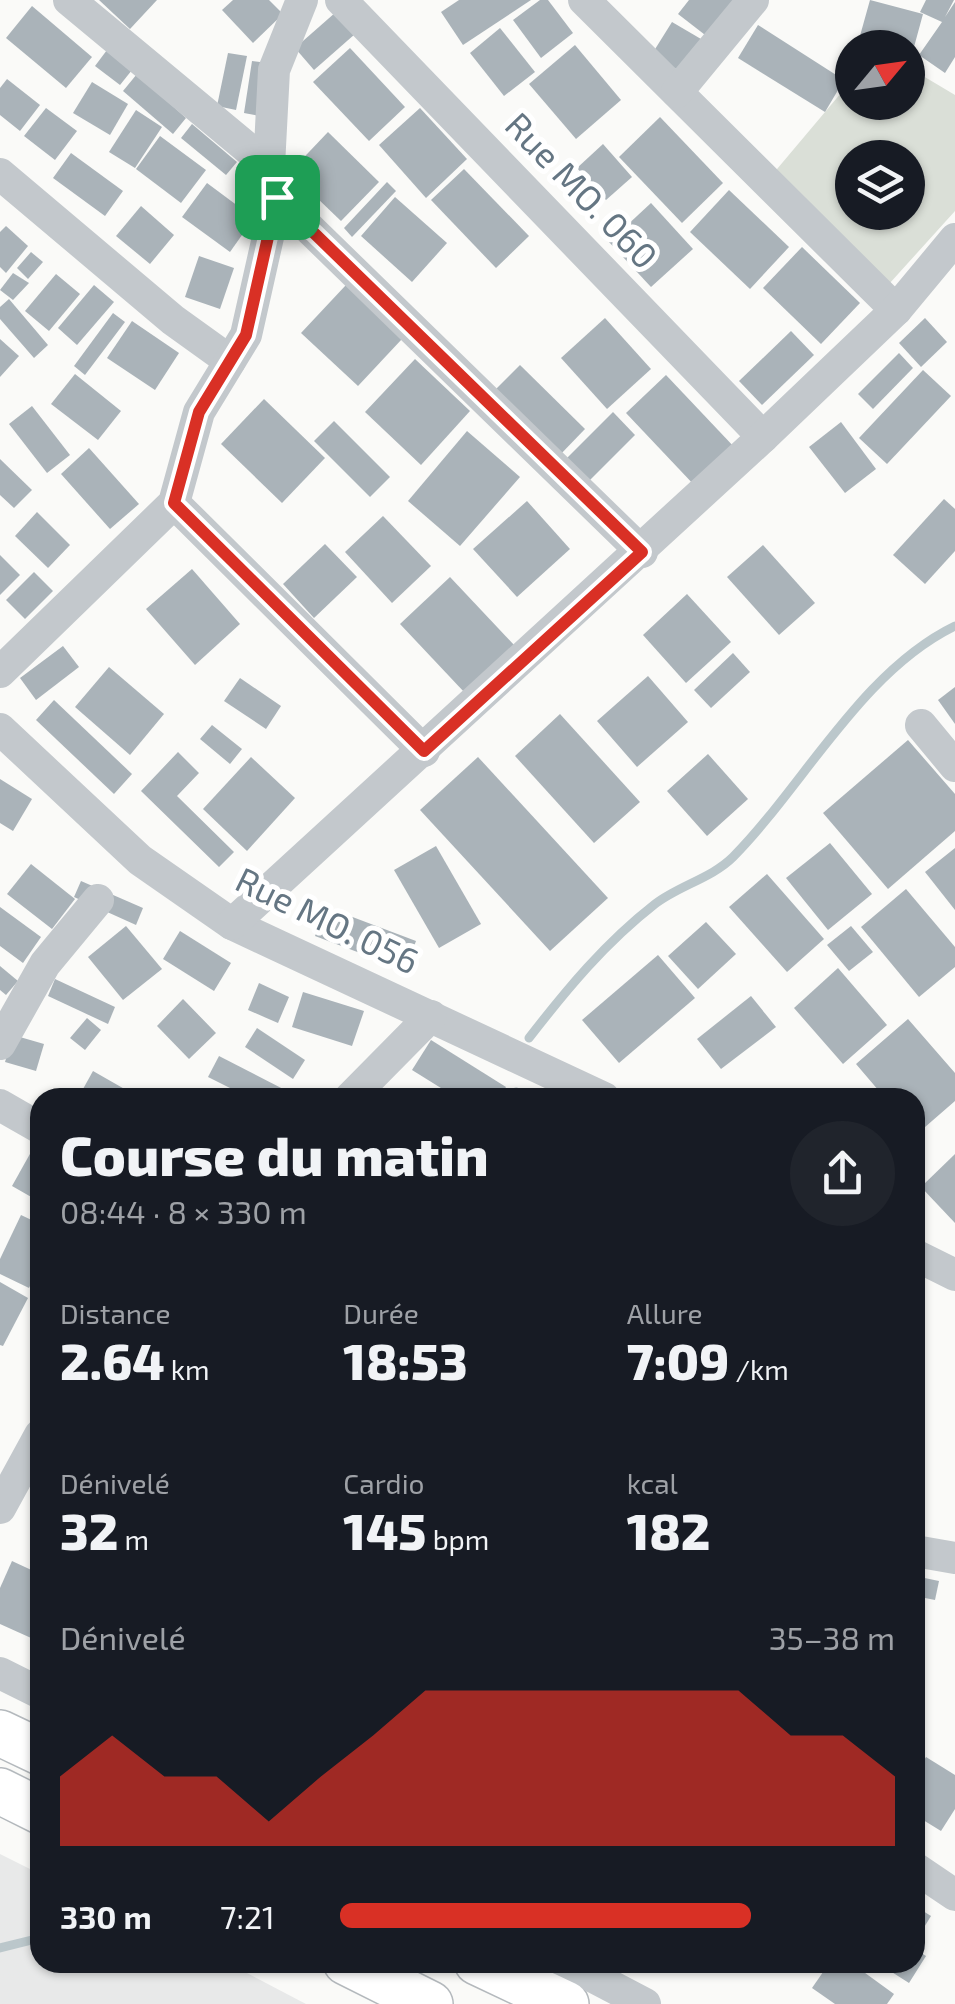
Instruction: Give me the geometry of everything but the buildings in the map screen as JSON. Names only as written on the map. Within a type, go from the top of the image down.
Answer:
[{"type":"highway","points":[[0,1733],[30,1747]]},
{"type":"highway","points":[[0,1791],[30,1806]]},
{"type":"highway","points":[[355,1973],[410,2004]]},
{"type":"highway","points":[[368,1973],[430,2004]]},
{"type":"highway","points":[[496,1973],[554,2004]]},
{"type":"highway","points":[[499,1973],[566,2004]]},
{"type":"street","points":[[69,0],[273,181],[642,552]]},
{"type":"street","points":[[0,672],[174,503],[199,412],[246,335],[273,181],[274,70],[302,0]]},
{"type":"street","name":"Rue MO. 060","points":[[341,0],[763,437]]},
{"type":"street","points":[[584,0],[896,310]]},
{"type":"street","points":[[677,92],[753,0]]},
{"type":"street","points":[[0,174],[172,320],[230,361]]},
{"type":"street","points":[[232,924],[642,552],[896,310],[955,239]]},
{"type":"street","points":[[174,503],[424,751]]},
{"type":"street","points":[[921,725],[955,766]]},
{"type":"street","name":"Rue MO. 056","points":[[0,729],[140,860],[232,924],[583,1088]]},
{"type":"street","points":[[0,1044],[45,964],[98,900]]},
{"type":"street","points":[[360,1088],[431,1016]]},
{"type":"street","points":[[0,1106],[30,1122]]},
{"type":"street","points":[[925,1260],[955,1275]]},
{"type":"street","points":[[0,1508],[30,1453]]},
{"type":"street","points":[[925,1552],[955,1558]]},
{"type":"street","points":[[0,1673],[30,1688]]},
{"type":"street","points":[[925,1875],[955,1895]]},
{"type":"street","points":[[586,1973],[645,2004]]},
{"type":"shaded area","points":[[925,77],[955,95],[955,211],[889,284],[772,175],[835,100],[835,120],[925,120]]},
{"type":"shaded area","points":[[0,1854],[30,1869],[30,1973],[247,1973],[306,2004],[0,2004]]},
{"type":"waterway","points":[[529,1038],[620,934],[664,898],[733,857],[836,731],[891,671],[955,626]]},
{"type":"waterway","points":[[0,1948],[30,1940]]},
{"type":"route","points":[[277,197],[642,552],[424,751],[174,503],[199,412],[246,335],[277,197]]}]
